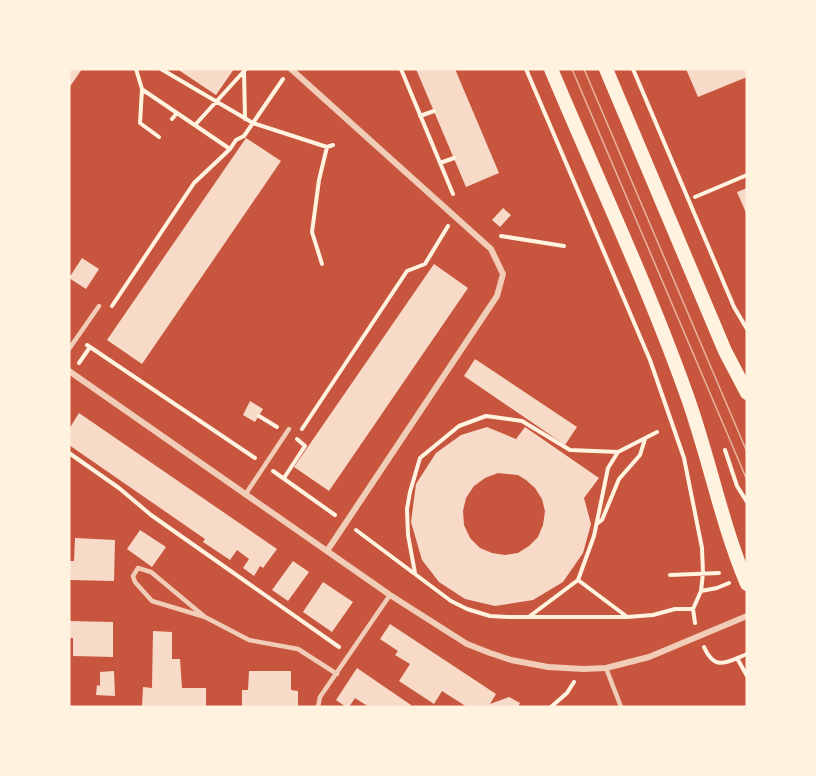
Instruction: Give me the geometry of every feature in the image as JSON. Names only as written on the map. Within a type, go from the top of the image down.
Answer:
[{"type":"main road","points":[[551,69],[686,392],[731,540],[747,584]]},
{"type":"main road","points":[[606,69],[725,351],[747,393]]},
{"type":"street","points":[[291,69],[491,249],[502,274],[498,296],[327,551]]},
{"type":"street","points":[[71,373],[390,595],[467,644],[490,653],[511,660],[548,667],[606,668],[649,657],[747,616]]},
{"type":"lane","points":[[69,350],[99,306]]},
{"type":"lane","points":[[245,495],[289,429]]},
{"type":"lane","points":[[205,617],[151,572],[138,568],[134,572],[135,582],[148,598],[205,617],[249,640],[298,648],[337,674]]},
{"type":"lane","points":[[318,707],[320,698],[390,595]]},
{"type":"lane","points":[[606,668],[621,707]]},
{"type":"path","points":[[136,69],[142,90],[140,123],[159,137]]},
{"type":"path","points":[[161,69],[253,123],[327,147],[333,145]]},
{"type":"path","points":[[401,69],[453,195]]},
{"type":"path","points":[[526,69],[646,350],[684,458],[700,536],[703,573],[701,591],[693,609],[694,620]]},
{"type":"path","points":[[633,69],[734,307],[747,329]]},
{"type":"path","points":[[195,125],[245,70]]},
{"type":"path","points":[[245,70],[245,119]]},
{"type":"path","points":[[107,314],[194,183],[230,149],[236,140],[244,136],[283,79]]},
{"type":"path","points":[[142,90],[230,149]]},
{"type":"path","points":[[420,116],[434,111]]},
{"type":"path","points":[[172,119],[177,113]]},
{"type":"path","points":[[322,264],[312,232],[319,180],[327,147]]},
{"type":"path","points":[[440,163],[454,158]]},
{"type":"path","points":[[695,197],[747,175]]},
{"type":"path","points":[[284,478],[305,446],[295,438],[407,272],[425,264],[448,225]]},
{"type":"path","points":[[501,236],[564,246]]},
{"type":"path","points":[[71,373],[93,340]]},
{"type":"path","points":[[416,574],[408,535],[407,508],[410,492],[420,458],[459,426],[486,416],[522,421],[570,450],[618,452],[657,432]]},
{"type":"path","points":[[597,524],[602,520],[619,479],[640,455],[645,439]]},
{"type":"path","points":[[724,448],[737,486],[747,502]]},
{"type":"path","points":[[529,617],[578,580],[597,524],[608,468],[618,452]]},
{"type":"path","points":[[69,453],[119,488],[152,515],[350,654]]},
{"type":"path","points":[[670,575],[719,573]]},
{"type":"path","points":[[578,580],[627,617]]},
{"type":"path","points":[[701,591],[717,588]]},
{"type":"path","points":[[705,649],[716,663],[727,662],[747,654]]},
{"type":"path","points":[[737,658],[747,676]]},
{"type":"path","points":[[551,707],[567,693],[583,669]]},
{"type":"building","points":[[69,69],[82,69],[69,88]]},
{"type":"building","points":[[177,69],[234,69],[216,95]]},
{"type":"building","points":[[416,69],[455,69],[499,173],[466,187]]},
{"type":"building","points":[[686,69],[747,69],[747,77],[698,97]]},
{"type":"building","points":[[246,138],[281,161],[142,364],[107,340]]},
{"type":"building","points":[[747,188],[747,215],[737,192]]},
{"type":"building","points":[[503,208],[511,215],[500,227],[492,220]]},
{"type":"building","points":[[82,258],[99,269],[86,289],[69,278]]},
{"type":"building","points":[[434,264],[468,288],[329,491],[294,467]]},
{"type":"building","points":[[475,359],[577,427],[565,445],[464,376]]},
{"type":"building","points":[[250,401],[263,409],[255,422],[243,415]]},
{"type":"building","points":[[79,413],[277,549],[263,568],[260,566],[254,576],[243,568],[249,559],[237,550],[230,560],[203,542],[205,539],[69,445],[69,429]]},
{"type":"building","points":[[487,427],[516,439],[525,427],[599,478],[584,498],[591,524],[583,553],[563,582],[533,600],[495,606],[465,599],[439,582],[422,560],[411,522],[416,484],[436,453],[461,435]],"holes":[[[498,473],[518,475],[535,488],[542,499],[545,511],[538,537],[518,553],[505,555],[480,548],[470,538],[464,525],[463,511],[466,498],[474,486],[485,478]]]},
{"type":"building","points":[[140,530],[166,547],[152,567],[127,549]]},
{"type":"building","points":[[75,538],[115,540],[114,581],[69,580],[69,561],[74,561]]},
{"type":"building","points":[[293,561],[309,572],[288,601],[272,590]]},
{"type":"building","points":[[323,582],[353,602],[332,632],[303,612]]},
{"type":"building","points":[[69,621],[113,622],[113,657],[73,656],[73,638],[69,638]]},
{"type":"building","points":[[390,624],[496,694],[490,704],[509,697],[520,703],[518,707],[467,707],[442,691],[434,704],[399,681],[410,664],[395,655],[398,651],[380,639]]},
{"type":"building","points":[[153,631],[172,632],[172,659],[180,659],[182,688],[206,688],[206,707],[142,707],[143,687],[152,688]]},
{"type":"building","points":[[357,668],[411,705],[410,707],[369,707],[355,698],[349,707],[346,707],[336,700]]},
{"type":"building","points":[[114,671],[115,696],[96,695],[97,685],[100,686],[100,672]]},
{"type":"building","points":[[249,671],[291,671],[291,690],[298,691],[298,707],[242,707],[242,690],[248,690]]},
{"type":"tram line","points":[[572,69],[747,480]]},
{"type":"tram line","points":[[584,69],[747,452]]}]
